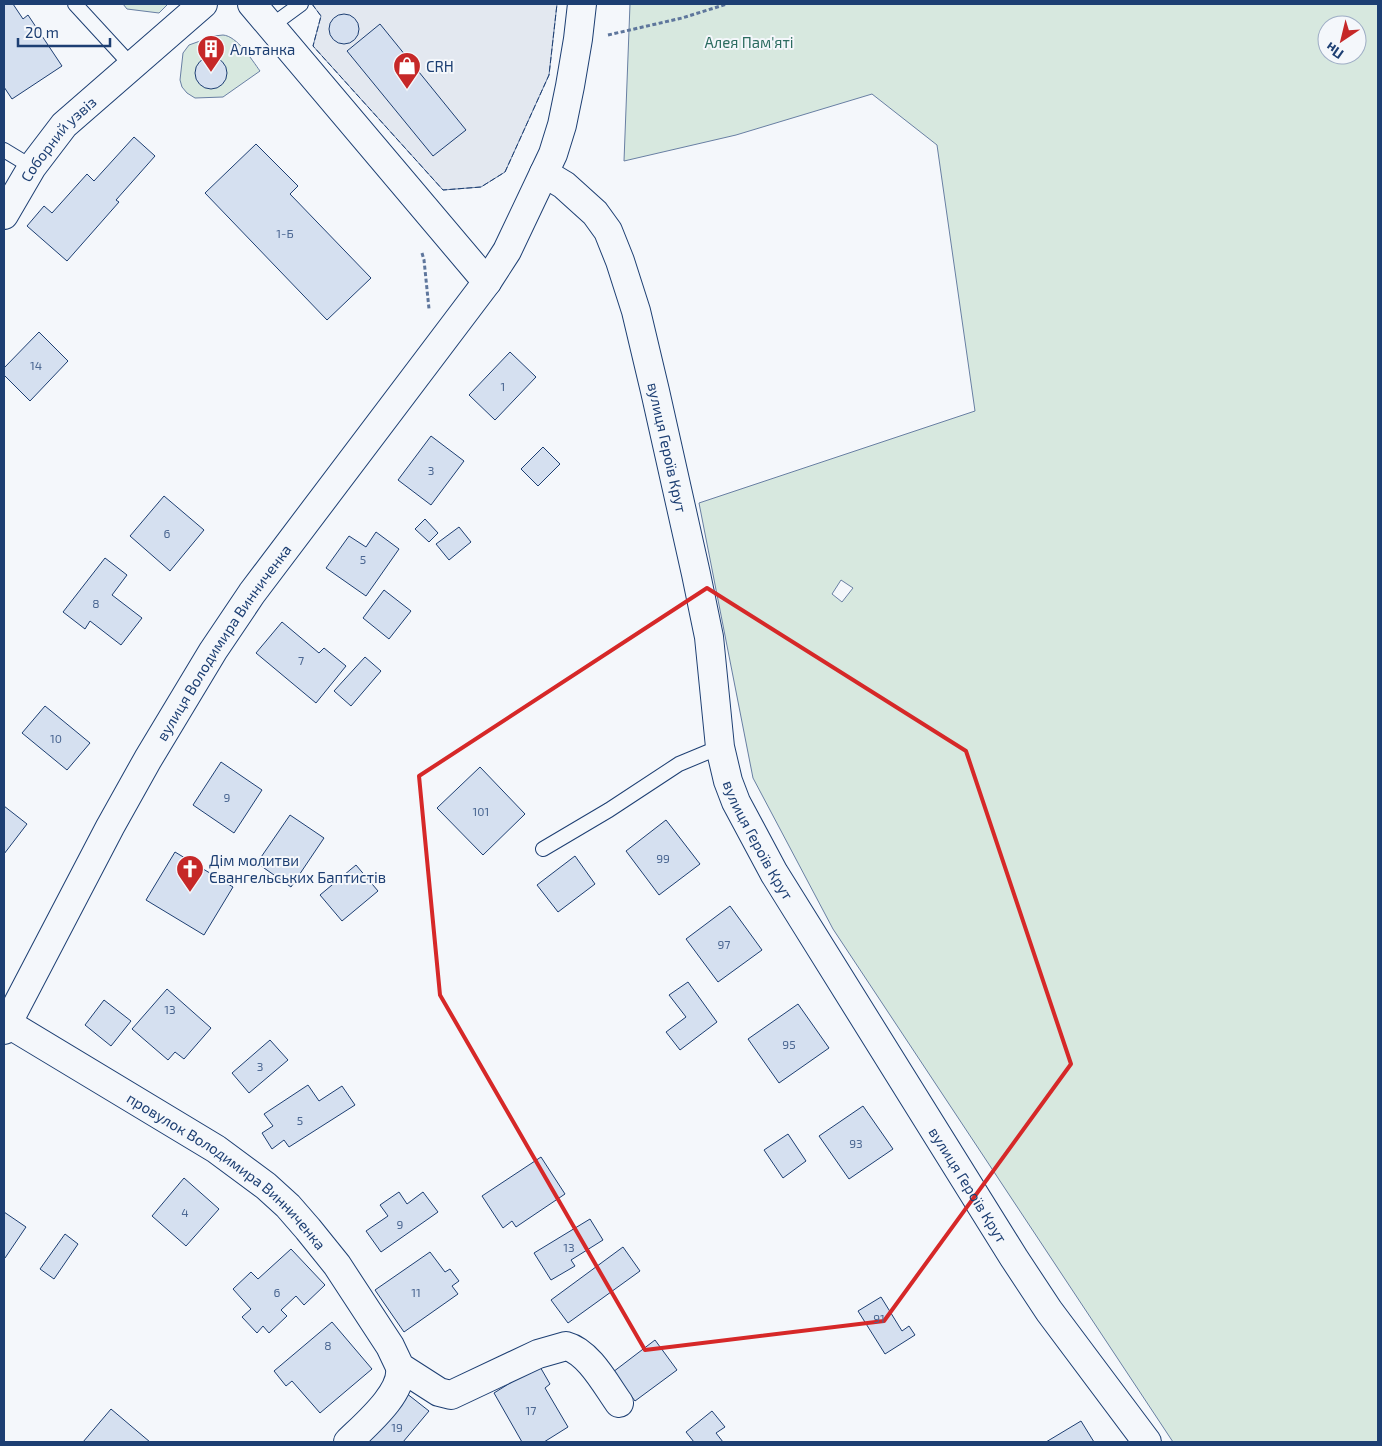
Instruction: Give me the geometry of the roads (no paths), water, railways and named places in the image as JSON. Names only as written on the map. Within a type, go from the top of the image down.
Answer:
[{"type":"street","name":"Соборний узвіз","points":[[4,215],[32,167],[64,125],[203,4]]},
{"type":"street","points":[[252,4],[487,282]]},
{"type":"street","name":"вулиця Володимира Винниченка","points":[[6,1026],[134,784],[213,651],[252,593],[487,282],[507,251],[553,154],[562,125],[578,39],[582,4]]},
{"type":"street","name":"вулиця Героїв Крут","points":[[544,173],[564,185],[595,214],[608,230],[620,260],[636,311],[700,592],[709,637],[720,747],[728,781],[736,802],[779,882],[1014,1258],[1076,1349],[1147,1442]]},
{"type":"street","name":"провулок Володимира Винниченка","points":[[6,1026],[201,1140],[266,1186],[288,1206],[336,1265],[390,1346],[400,1367],[434,1390],[451,1395],[538,1354],[566,1346],[579,1352],[586,1358],[619,1404]]},
{"type":"street","points":[[348,1442],[396,1390],[401,1374],[400,1367]]},
{"type":"lane","points":[[75,4],[132,66]]},
{"type":"lane","points":[[271,26],[301,4]]},
{"type":"lane","points":[[4,150],[32,167]]},
{"type":"lane","points":[[544,849],[609,810],[679,764],[720,747]]},
{"type":"place","name":"Альтанка","points":[[211,73]]},
{"type":"place","name":"CRH","points":[[407,90]]},
{"type":"place","name":"Дім молитви Євангельських Баптистів","points":[[190,893]]},
{"type":"park label","name":"Алея Пам'яті","points":[[749,42]]}]
